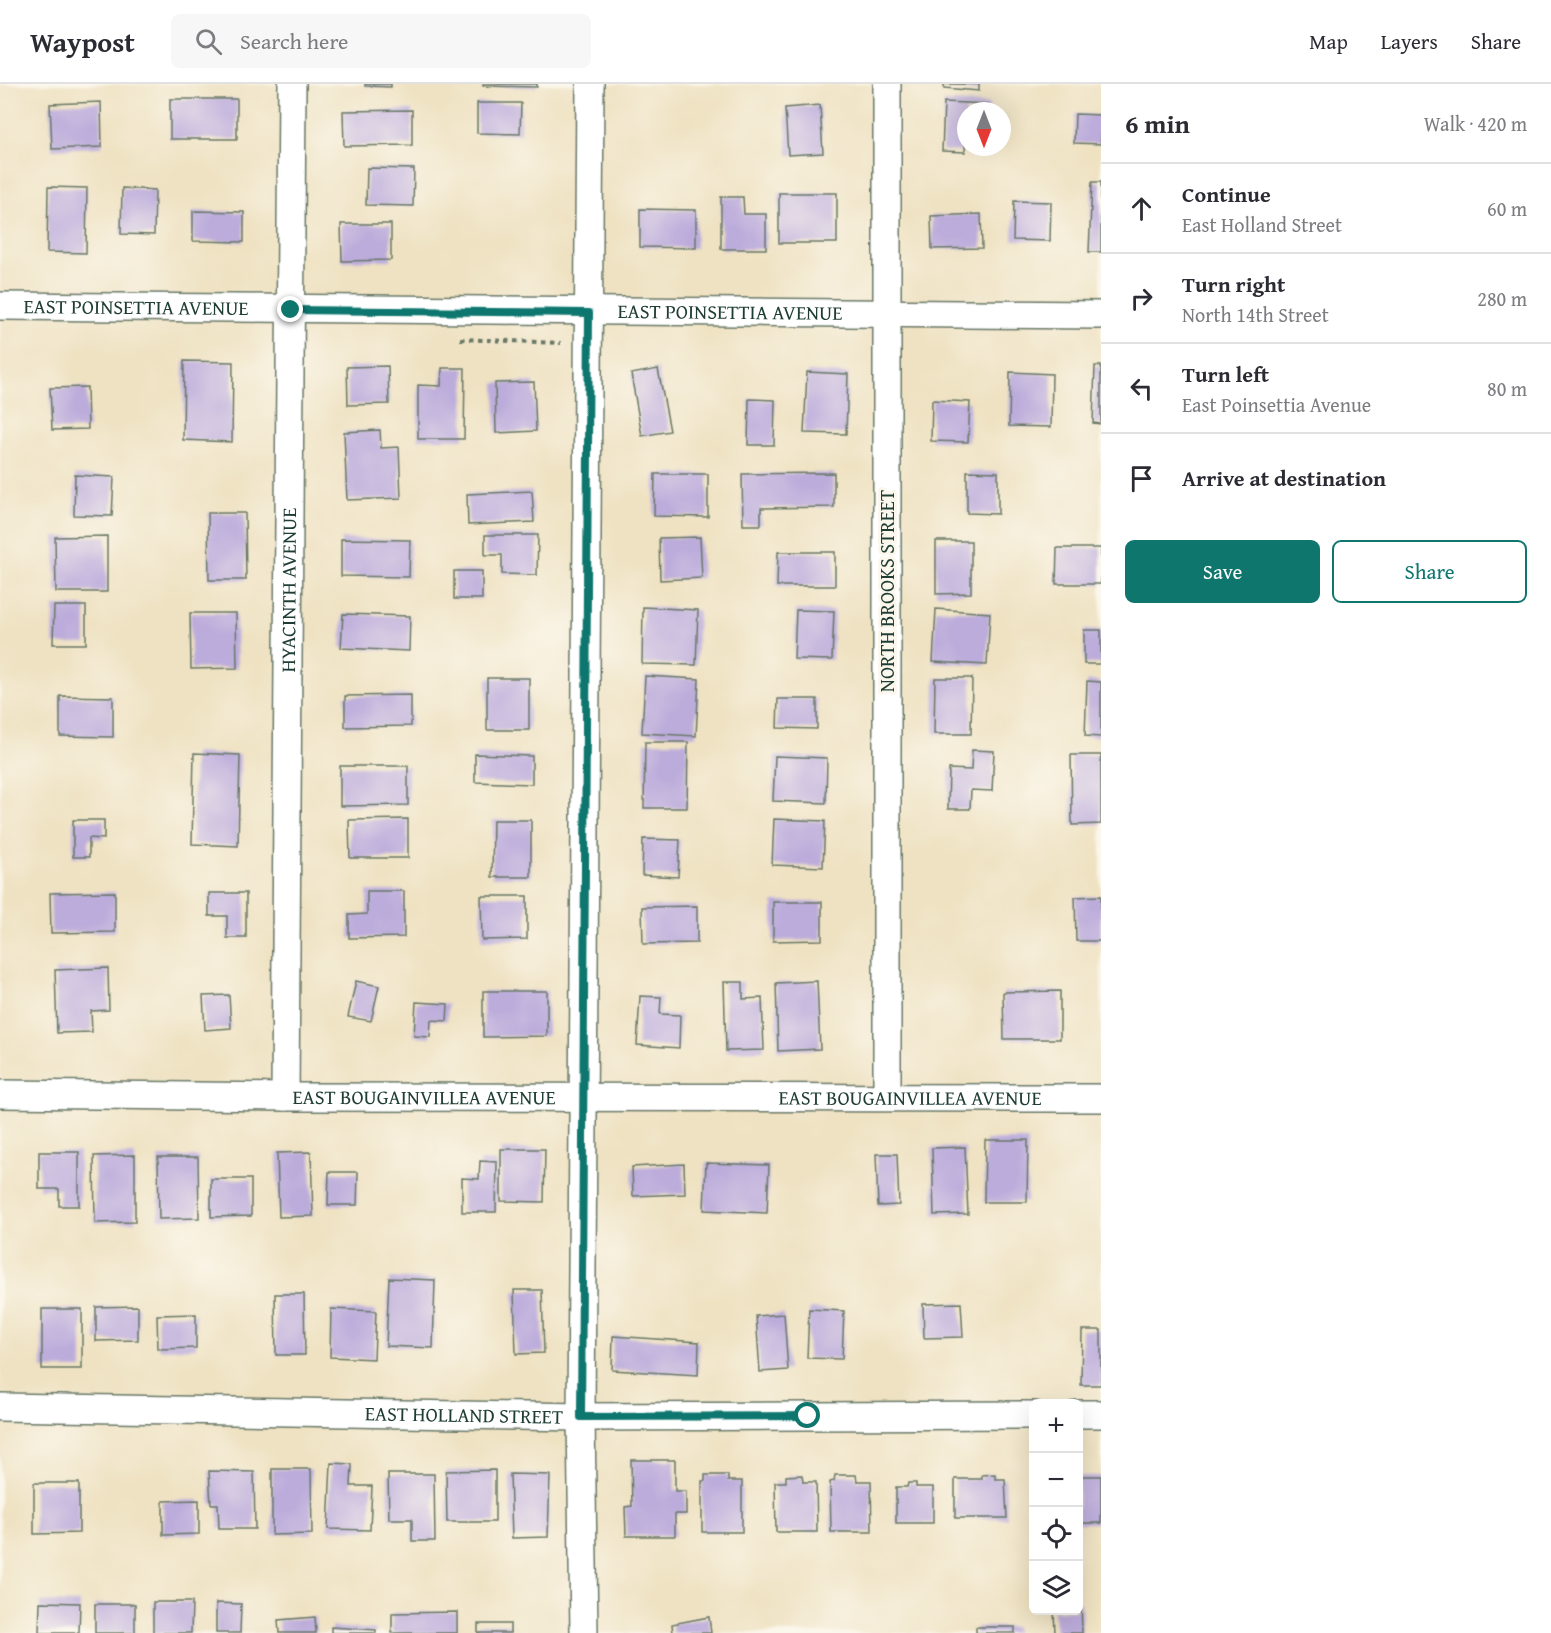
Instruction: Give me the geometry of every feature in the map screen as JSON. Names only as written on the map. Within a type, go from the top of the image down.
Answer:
[{"type":"street","name":"HYACINTH AVENUE","points":[[285,1097],[292,84]]},
{"type":"street","points":[[584,1633],[581,1417],[590,84]]},
{"type":"street","name":"NORTH BROOKS STREET","points":[[886,84],[887,1097]]},
{"type":"street","name":"EAST POINSETTIA AVENUE","points":[[0,306],[589,313],[1101,315]]},
{"type":"street","name":"EAST BOUGAINVILLEA AVENUE","points":[[0,1094],[285,1097],[1101,1098]]},
{"type":"street","name":"EAST HOLLAND STREET","points":[[0,1407],[581,1417],[1029,1414]]},
{"type":"street","points":[[1083,1414],[1101,1414]]},
{"type":"path","points":[[460,339],[561,343]]},
{"type":"building","points":[[365,84],[391,84],[391,87],[365,86]]},
{"type":"building","points":[[483,84],[537,84],[537,87],[483,86]]},
{"type":"building","points":[[944,84],[979,84],[979,91],[944,88]]},
{"type":"building","points":[[170,99],[237,99],[237,139],[170,139]]},
{"type":"building","points":[[101,102],[102,147],[52,149],[50,104]]},
{"type":"building","points":[[944,102],[957,103],[957,152],[942,151]]},
{"type":"building","points":[[477,103],[521,103],[520,134],[477,133]]},
{"type":"building","points":[[820,105],[823,153],[788,155],[785,108]]},
{"type":"building","points":[[412,110],[412,145],[344,146],[343,111]]},
{"type":"building","points":[[1075,114],[1101,115],[1101,144],[1074,143]]},
{"type":"building","points":[[367,168],[414,169],[413,206],[366,205]]},
{"type":"building","points":[[1092,182],[1101,182],[1101,252],[1089,252]]},
{"type":"building","points":[[48,187],[87,188],[86,253],[47,252]]},
{"type":"building","points":[[122,188],[155,190],[154,235],[121,234]]},
{"type":"building","points":[[779,193],[837,193],[837,243],[779,243]]},
{"type":"building","points":[[721,197],[743,197],[744,214],[766,214],[766,249],[721,249]]},
{"type":"building","points":[[1014,201],[1051,202],[1050,241],[1013,240]]},
{"type":"building","points":[[640,209],[696,210],[696,248],[640,247]]},
{"type":"building","points":[[193,211],[244,212],[244,242],[193,241]]},
{"type":"building","points":[[981,214],[982,248],[932,249],[931,216]]},
{"type":"building","points":[[341,224],[391,224],[391,260],[342,261]]},
{"type":"building","points":[[184,361],[233,362],[232,442],[183,440]]},
{"type":"building","points":[[388,366],[389,404],[348,405],[347,367]]},
{"type":"building","points":[[1095,366],[1101,366],[1101,424],[1093,423]]},
{"type":"building","points":[[442,368],[465,368],[464,439],[418,439],[418,385],[441,386]]},
{"type":"building","points":[[658,369],[670,431],[642,436],[631,374]]},
{"type":"building","points":[[807,372],[848,374],[846,434],[804,433]]},
{"type":"building","points":[[1010,372],[1052,374],[1051,427],[1009,426]]},
{"type":"building","points":[[534,382],[536,431],[496,433],[495,383]]},
{"type":"building","points":[[87,387],[88,429],[52,430],[50,388]]},
{"type":"building","points":[[749,399],[775,400],[774,445],[748,445]]},
{"type":"building","points":[[932,400],[970,402],[968,442],[931,441]]},
{"type":"building","points":[[380,430],[381,448],[399,447],[401,498],[347,500],[344,432]]},
{"type":"building","points":[[967,471],[998,472],[998,514],[967,513]]},
{"type":"building","points":[[834,473],[834,507],[761,508],[761,525],[743,525],[742,474]]},
{"type":"building","points":[[655,474],[708,474],[708,517],[654,516]]},
{"type":"building","points":[[75,475],[114,477],[112,516],[74,515]]},
{"type":"building","points":[[532,491],[534,522],[468,525],[467,494]]},
{"type":"building","points":[[208,513],[245,513],[246,580],[209,580]]},
{"type":"building","points":[[485,535],[538,535],[537,575],[502,574],[502,555],[485,555]]},
{"type":"building","points":[[107,536],[107,592],[56,592],[55,537]]},
{"type":"building","points":[[700,537],[702,578],[660,580],[659,538]]},
{"type":"building","points":[[341,539],[410,540],[409,577],[341,576]]},
{"type":"building","points":[[936,541],[971,541],[971,593],[936,594]]},
{"type":"building","points":[[1057,548],[1101,548],[1101,584],[1056,584]]},
{"type":"building","points":[[778,552],[835,552],[835,586],[777,586]]},
{"type":"building","points":[[454,571],[482,571],[482,599],[454,599]]},
{"type":"building","points":[[54,606],[86,606],[86,644],[53,644]]},
{"type":"building","points":[[643,607],[698,610],[696,665],[642,664]]},
{"type":"building","points":[[936,609],[990,613],[987,665],[933,662]]},
{"type":"building","points":[[796,610],[834,611],[832,660],[794,659]]},
{"type":"building","points":[[190,613],[236,613],[237,668],[191,669]]},
{"type":"building","points":[[343,614],[410,616],[409,651],[341,648]]},
{"type":"building","points":[[1084,630],[1101,630],[1101,664],[1084,664]]},
{"type":"building","points":[[645,676],[699,679],[696,736],[642,733]]},
{"type":"building","points":[[487,678],[529,678],[529,730],[487,730]]},
{"type":"building","points":[[935,678],[972,678],[971,734],[934,734]]},
{"type":"building","points":[[1087,681],[1101,682],[1101,737],[1085,736]]},
{"type":"building","points":[[411,695],[411,726],[345,727],[345,696]]},
{"type":"building","points":[[60,696],[113,697],[113,737],[60,736]]},
{"type":"building","points":[[778,699],[817,699],[817,729],[777,728]]},
{"type":"building","points":[[645,742],[688,742],[687,808],[644,808]]},
{"type":"building","points":[[972,750],[994,751],[992,791],[971,790],[970,809],[948,809],[949,769],[971,770]]},
{"type":"building","points":[[194,753],[240,755],[238,846],[192,844]]},
{"type":"building","points":[[475,754],[532,756],[532,784],[475,782]]},
{"type":"building","points":[[1071,755],[1101,755],[1101,824],[1072,825]]},
{"type":"building","points":[[775,756],[827,758],[826,803],[773,801]]},
{"type":"building","points":[[340,766],[408,766],[408,805],[340,806]]},
{"type":"building","points":[[408,819],[408,858],[350,858],[349,820]]},
{"type":"building","points":[[774,819],[825,821],[823,867],[772,865]]},
{"type":"building","points":[[73,820],[104,820],[104,839],[89,838],[89,857],[73,857]]},
{"type":"building","points":[[493,820],[531,820],[531,877],[492,877]]},
{"type":"building","points":[[643,839],[680,840],[678,877],[642,875]]},
{"type":"building","points":[[367,891],[404,891],[404,937],[349,938],[349,915],[367,914]]},
{"type":"building","points":[[115,892],[115,932],[51,933],[50,893]]},
{"type":"building","points":[[209,893],[246,893],[246,938],[227,938],[227,916],[209,916]]},
{"type":"building","points":[[481,896],[527,896],[527,939],[482,940]]},
{"type":"building","points":[[1101,896],[1101,941],[1076,941],[1075,897]]},
{"type":"building","points":[[773,902],[822,902],[822,940],[773,941]]},
{"type":"building","points":[[697,906],[697,943],[643,944],[642,907]]},
{"type":"building","points":[[108,968],[109,1010],[91,1011],[92,1032],[57,1033],[55,970]]},
{"type":"building","points":[[356,981],[379,986],[371,1021],[348,1017]]},
{"type":"building","points":[[817,981],[820,1049],[778,1051],[776,983]]},
{"type":"building","points":[[724,982],[743,982],[743,999],[762,998],[764,1050],[726,1051]]},
{"type":"building","points":[[483,991],[547,991],[547,1036],[483,1037]]},
{"type":"building","points":[[1060,991],[1060,1039],[1004,1039],[1003,992]]},
{"type":"building","points":[[229,995],[231,1028],[205,1030],[203,996]]},
{"type":"building","points":[[640,996],[661,997],[660,1014],[680,1015],[679,1048],[637,1045]]},
{"type":"building","points":[[416,1002],[448,1004],[447,1021],[431,1020],[430,1037],[414,1036]]},
{"type":"building","points":[[985,1140],[1028,1140],[1027,1202],[984,1202]]},
{"type":"building","points":[[965,1147],[968,1214],[934,1215],[932,1148]]},
{"type":"building","points":[[501,1149],[545,1149],[544,1202],[501,1201]]},
{"type":"building","points":[[39,1152],[79,1152],[79,1206],[59,1206],[59,1189],[39,1189]]},
{"type":"building","points":[[311,1152],[313,1216],[279,1217],[277,1153]]},
{"type":"building","points":[[876,1154],[897,1154],[899,1205],[878,1206]]},
{"type":"building","points":[[135,1155],[135,1222],[95,1223],[94,1156]]},
{"type":"building","points":[[158,1157],[198,1157],[199,1218],[159,1219]]},
{"type":"building","points":[[480,1161],[497,1162],[496,1212],[462,1212],[462,1178],[479,1179]]},
{"type":"building","points":[[706,1163],[769,1165],[767,1213],[704,1210]]},
{"type":"building","points":[[684,1164],[685,1194],[633,1196],[632,1167]]},
{"type":"building","points":[[329,1172],[358,1172],[357,1205],[328,1205]]},
{"type":"building","points":[[211,1179],[251,1179],[251,1216],[211,1217]]},
{"type":"building","points":[[389,1278],[435,1280],[433,1348],[386,1346]]},
{"type":"building","points":[[514,1290],[542,1290],[544,1353],[516,1354]]},
{"type":"building","points":[[275,1294],[304,1294],[305,1355],[276,1355]]},
{"type":"building","points":[[961,1303],[963,1337],[924,1338],[923,1304]]},
{"type":"building","points":[[138,1306],[138,1340],[96,1341],[96,1307]]},
{"type":"building","points":[[42,1309],[82,1309],[82,1369],[42,1369]]},
{"type":"building","points":[[331,1309],[376,1311],[374,1359],[330,1357]]},
{"type":"building","points":[[809,1309],[844,1311],[842,1359],[807,1358]]},
{"type":"building","points":[[196,1314],[196,1348],[158,1349],[157,1315]]},
{"type":"building","points":[[784,1314],[788,1370],[760,1372],[756,1316]]},
{"type":"building","points":[[1082,1330],[1101,1330],[1101,1385],[1081,1385]]},
{"type":"building","points":[[613,1336],[699,1342],[698,1375],[612,1370]]},
{"type":"building","points":[[631,1460],[675,1460],[675,1491],[686,1491],[686,1514],[675,1514],[675,1536],[626,1536],[625,1507],[632,1506]]},
{"type":"building","points":[[331,1463],[352,1464],[351,1486],[372,1486],[370,1530],[328,1529]]},
{"type":"building","points":[[272,1469],[311,1469],[312,1534],[272,1535]]},
{"type":"building","points":[[495,1470],[495,1522],[447,1522],[446,1471]]},
{"type":"building","points":[[209,1471],[254,1472],[255,1529],[219,1529],[218,1504],[211,1504]]},
{"type":"building","points":[[388,1474],[434,1474],[435,1541],[412,1541],[412,1519],[389,1519]]},
{"type":"building","points":[[510,1474],[550,1475],[548,1537],[512,1538]]},
{"type":"building","points":[[995,1474],[995,1479],[1005,1479],[1007,1518],[955,1518],[955,1479],[982,1479],[982,1475]]},
{"type":"building","points":[[705,1475],[728,1475],[728,1481],[742,1481],[742,1532],[702,1532],[702,1481],[705,1481]]},
{"type":"building","points":[[802,1475],[803,1482],[816,1482],[817,1532],[776,1532],[775,1482],[786,1482],[786,1476]]},
{"type":"building","points":[[835,1475],[856,1475],[857,1481],[871,1481],[872,1532],[831,1532],[830,1482],[834,1481]]},
{"type":"building","points":[[1083,1476],[1101,1476],[1101,1523],[1083,1523]]},
{"type":"building","points":[[34,1483],[79,1483],[79,1533],[34,1534]]},
{"type":"building","points":[[908,1483],[916,1483],[916,1487],[933,1487],[933,1523],[896,1523],[896,1487],[907,1487]]},
{"type":"building","points":[[199,1500],[199,1534],[163,1535],[163,1501]]},
{"type":"building","points":[[40,1602],[80,1603],[79,1633],[39,1633]]},
{"type":"building","points":[[153,1602],[192,1602],[191,1633],[153,1633]]},
{"type":"building","points":[[216,1603],[241,1604],[240,1633],[216,1633]]},
{"type":"building","points":[[95,1604],[135,1604],[135,1633],[95,1633]]},
{"type":"building","points":[[457,1612],[457,1633],[392,1633],[392,1613]]},
{"type":"building","points":[[1054,1615],[1081,1615],[1082,1633],[1055,1633]]},
{"type":"building","points":[[315,1617],[316,1633],[279,1633],[278,1620]]},
{"type":"building","points":[[709,1617],[711,1633],[673,1633],[672,1624]]},
{"type":"building","points":[[478,1624],[510,1624],[510,1633],[478,1633]]},
{"type":"building","points":[[331,1627],[376,1630],[376,1633],[331,1633]]},
{"type":"building","points":[[976,1627],[1015,1627],[1015,1633],[976,1633]]},
{"type":"route","points":[[291,310],[589,313],[581,1417],[808,1416]]}]
